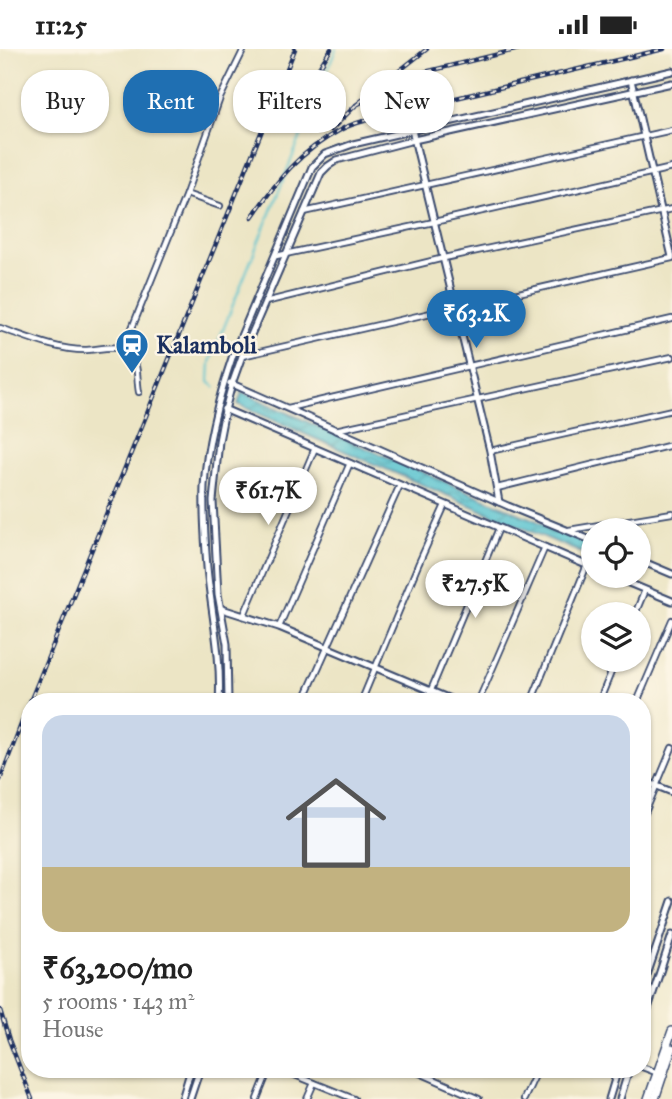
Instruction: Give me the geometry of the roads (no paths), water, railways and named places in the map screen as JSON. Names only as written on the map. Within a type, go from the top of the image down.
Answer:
[{"type":"highway","points":[[654,1099],[672,1031]]},
{"type":"highway","points":[[648,1099],[672,1048]]},
{"type":"street","points":[[124,348],[186,194],[220,98],[244,49]]},
{"type":"street","points":[[454,120],[672,71]]},
{"type":"street","points":[[242,356],[672,257],[631,80]]},
{"type":"street","points":[[228,693],[228,657],[218,594],[213,501],[219,441],[225,408],[242,356],[317,181],[328,166],[337,160],[414,140],[672,83]]},
{"type":"street","points":[[304,212],[672,130]]},
{"type":"street","points":[[219,693],[217,645],[207,570],[204,484],[218,406],[233,355],[307,177],[319,159],[333,150],[400,133]]},
{"type":"street","points":[[413,133],[499,502]]},
{"type":"street","points":[[276,256],[672,168]]},
{"type":"street","points":[[186,194],[220,207]]},
{"type":"street","points":[[265,302],[444,258],[672,209]]},
{"type":"street","points":[[286,408],[672,319]]},
{"type":"street","points":[[0,328],[71,349],[124,348],[138,370],[139,392]]},
{"type":"street","points":[[335,430],[672,357]]},
{"type":"street","points":[[224,384],[286,408],[581,536]]},
{"type":"street","points":[[218,406],[581,562]]},
{"type":"street","points":[[489,451],[672,410]]},
{"type":"street","points":[[497,488],[672,445]]},
{"type":"street","points":[[244,615],[315,448]]},
{"type":"street","points":[[279,627],[350,463]]},
{"type":"street","points":[[307,693],[400,485]]},
{"type":"street","points":[[365,693],[446,505]]},
{"type":"street","points":[[568,530],[672,513]]},
{"type":"street","points":[[431,691],[499,528]]},
{"type":"street","points":[[482,693],[545,547]]},
{"type":"street","points":[[651,565],[672,574]]},
{"type":"street","points":[[535,693],[581,587]]},
{"type":"street","points":[[640,588],[672,601]]},
{"type":"street","points":[[640,602],[645,590]]},
{"type":"street","points":[[212,606],[279,627],[436,693]]},
{"type":"street","points":[[641,693],[672,620]]},
{"type":"street","points":[[603,693],[611,672]]},
{"type":"street","points":[[651,798],[672,748]]},
{"type":"street","points":[[651,784],[672,793]]},
{"type":"street","points":[[651,957],[672,901]]},
{"type":"street","points":[[651,998],[672,935]]},
{"type":"street","points":[[651,979],[657,981]]},
{"type":"street","points":[[651,1070],[660,1074]]},
{"type":"street","points":[[181,1099],[188,1078]]},
{"type":"street","points":[[190,1099],[197,1078]]},
{"type":"street","points":[[257,1099],[265,1078]]},
{"type":"street","points":[[302,1078],[354,1099]]},
{"type":"street","points":[[432,1078],[479,1099]]},
{"type":"street","points":[[524,1099],[534,1078]]},
{"type":"street","points":[[609,1099],[615,1078]]},
{"type":"street","points":[[620,1099],[626,1078]]},
{"type":"street","points":[[307,1099],[314,1083]]},
{"type":"water","points":[[242,392],[581,540],[581,553],[307,435],[238,404]]},
{"type":"waterway","points":[[215,387],[209,382],[210,362],[336,49]]},
{"type":"railway","points":[[34,693],[295,49]]},
{"type":"railway","points":[[318,70],[331,49]]},
{"type":"railway","points":[[346,115],[427,49]]},
{"type":"railway","points":[[356,105],[421,73],[519,49]]},
{"type":"railway","points":[[252,217],[291,167],[314,147],[347,127],[384,115],[664,49]]},
{"type":"railway","points":[[0,780],[21,725]]},
{"type":"railway","points":[[0,1010],[21,1071]]},
{"type":"railway","points":[[24,1078],[32,1099]]},
{"type":"place","name":"Kalamboli","points":[[132,375]]}]
